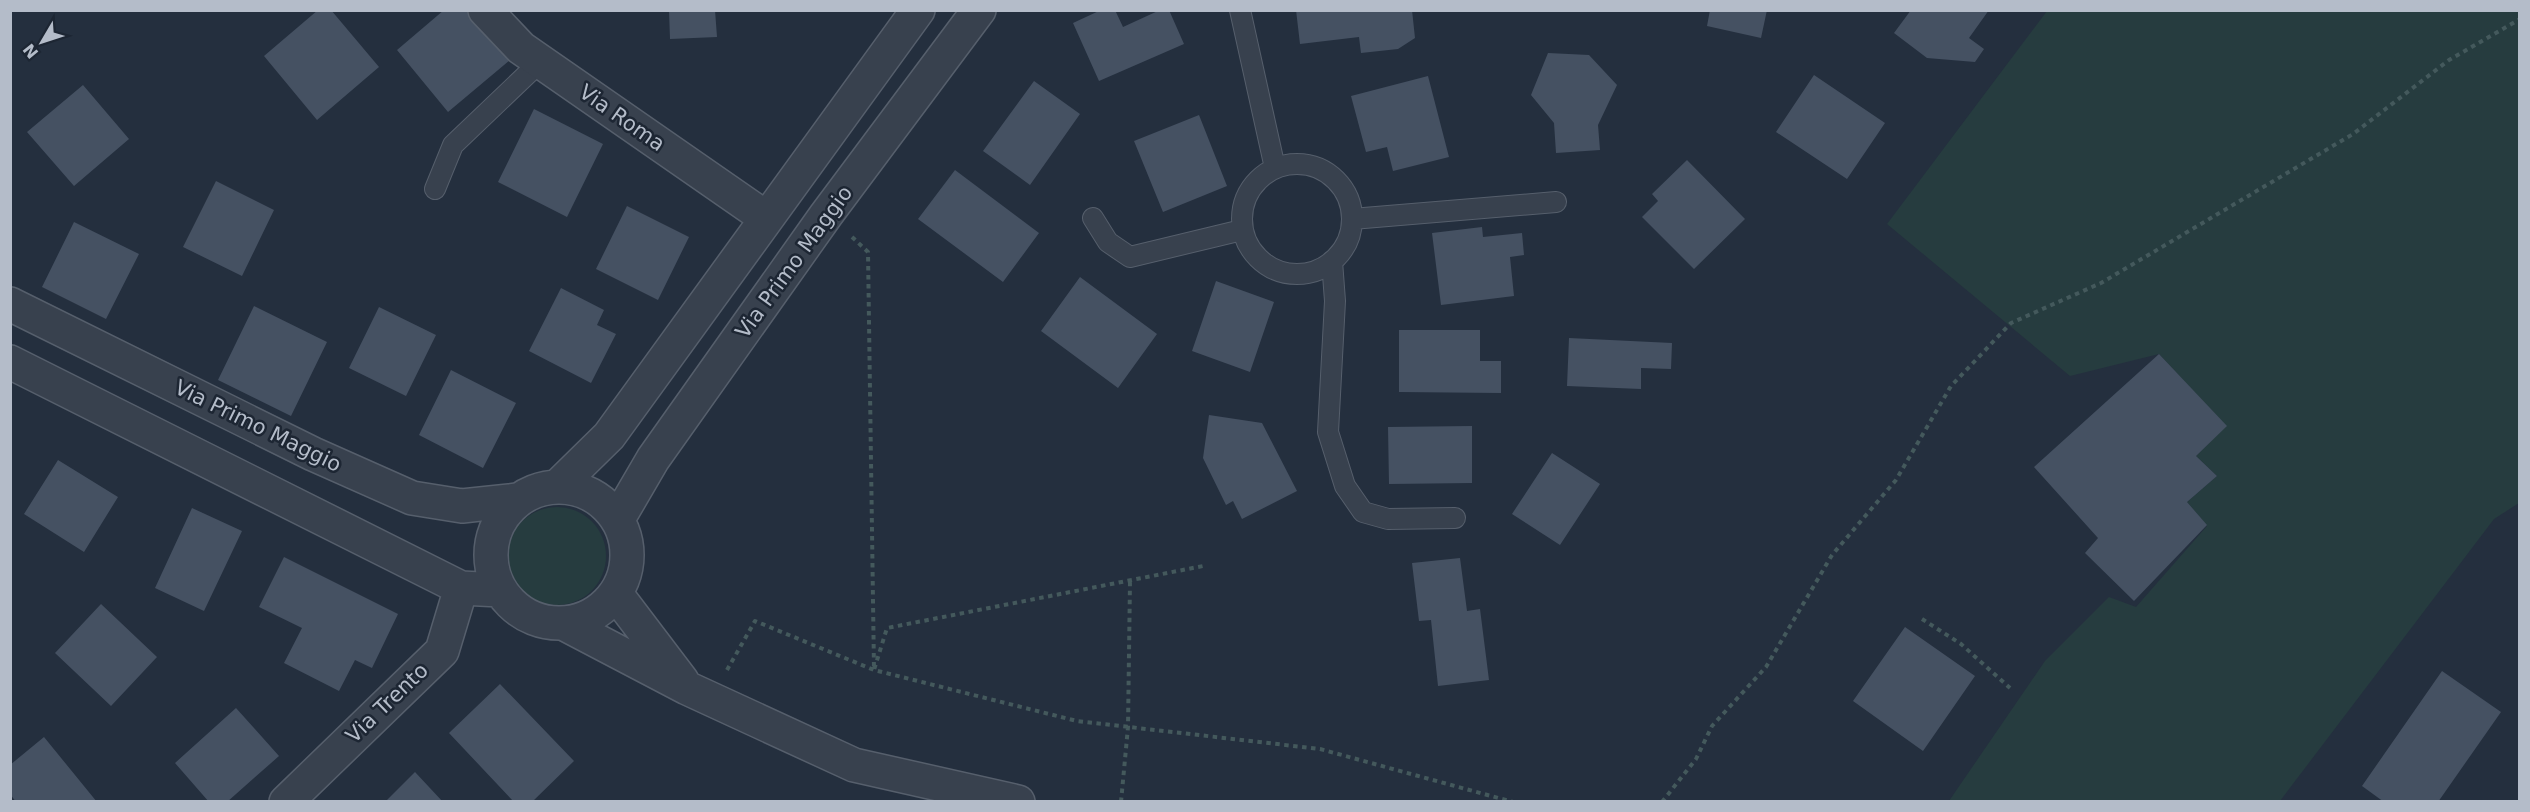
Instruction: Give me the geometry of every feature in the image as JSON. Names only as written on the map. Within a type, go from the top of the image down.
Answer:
[{"type":"street","name":"Via Roma","points":[[485,10],[521,48],[766,218]]},
{"type":"street","points":[[558,486],[609,436],[918,10]]},
{"type":"street","name":"Via Primo Maggio","points":[[618,519],[653,459],[826,215],[979,10]]},
{"type":"street","name":"Via Primo Maggio","points":[[10,304],[314,454],[412,498],[462,506],[517,500]]},
{"type":"street","points":[[10,362],[461,588],[500,590]]},
{"type":"street","points":[[558,486],[582,490],[603,501],[618,519],[626,537],[628,557],[625,576],[616,594],[602,609],[584,619],[563,623],[544,622],[527,615],[512,604],[500,590],[493,572],[490,552],[494,533],[503,515],[517,500],[536,490],[558,486]]},
{"type":"street","name":"Via Trento","points":[[286,801],[442,651],[461,588]]},
{"type":"street","points":[[616,594],[699,693]]},
{"type":"street","points":[[563,623],[699,693],[854,765],[1018,801]]},
{"type":"lane","points":[[1240,10],[1275,168]]},
{"type":"lane","points":[[435,189],[453,145],[541,62]]},
{"type":"lane","points":[[1293,164],[1311,165],[1328,172],[1341,185],[1349,201],[1352,219],[1350,235],[1343,250],[1332,261],[1316,271],[1297,275],[1278,271],[1256,254],[1242,230],[1242,211],[1248,193],[1259,178],[1275,168],[1293,164]]},
{"type":"lane","points":[[1352,219],[1556,202]]},
{"type":"lane","points":[[1093,218],[1108,242],[1130,257],[1242,230]]},
{"type":"lane","points":[[1332,261],[1335,301],[1328,432],[1345,486],[1363,512],[1388,519],[1455,518]]},
{"type":"path","points":[[1662,801],[1696,759],[1712,726],[1766,667],[1832,555],[1896,480],[1951,386],[2011,323],[2101,283],[2353,134],[2449,60],[2520,19]]},
{"type":"path","points":[[826,215],[868,252],[874,670]]},
{"type":"path","points":[[874,670],[887,628],[1203,566]]},
{"type":"path","points":[[1121,801],[1128,727],[1130,581]]},
{"type":"path","points":[[1922,619],[1961,644],[2010,688]]},
{"type":"path","points":[[699,693],[755,621],[874,670],[1077,721],[1320,749],[1514,801]]},
{"type":"green space","points":[[2047,11],[2519,11],[2519,503],[2494,519],[2280,801],[1949,801],[2045,661],[2109,597],[2136,607],[2207,526],[2187,502],[2217,476],[2196,456],[2226,426],[2159,354],[2070,376],[1887,224]]},
{"type":"green space","points":[[557,507],[576,511],[592,521],[602,537],[606,556],[602,575],[592,591],[576,601],[557,605],[538,601],[522,591],[512,575],[508,556],[512,537],[522,521],[538,511]]},
{"type":"building","points":[[318,10],[331,10],[379,67],[317,120],[264,56]]},
{"type":"building","points":[[444,10],[468,10],[510,60],[448,112],[397,50]]},
{"type":"building","points":[[669,10],[715,10],[717,37],[670,39]]},
{"type":"building","points":[[1101,10],[1115,10],[1123,27],[1160,10],[1169,10],[1184,44],[1099,81],[1073,23]]},
{"type":"building","points":[[1296,10],[1412,10],[1415,38],[1398,49],[1361,53],[1359,37],[1300,44]]},
{"type":"building","points":[[1710,10],[1767,10],[1761,38],[1707,26]]},
{"type":"building","points":[[1911,10],[1989,10],[1969,38],[1984,49],[1975,62],[1927,58],[1894,33]]},
{"type":"building","points":[[1548,53],[1589,55],[1617,85],[1598,125],[1600,150],[1556,153],[1554,123],[1531,95]]},
{"type":"building","points":[[1814,75],[1885,123],[1847,179],[1776,132]]},
{"type":"building","points":[[1428,76],[1449,157],[1393,171],[1387,147],[1366,152],[1351,96]]},
{"type":"building","points":[[1034,81],[1080,114],[1030,185],[983,151]]},
{"type":"building","points":[[83,85],[129,139],[74,186],[27,132]]},
{"type":"building","points":[[534,109],[603,144],[567,217],[498,182]]},
{"type":"building","points":[[1199,115],[1227,186],[1163,212],[1134,141]]},
{"type":"building","points":[[1687,160],[1745,219],[1694,269],[1642,217],[1658,201],[1652,194]]},
{"type":"building","points":[[955,170],[1039,233],[1003,282],[918,219]]},
{"type":"building","points":[[216,181],[274,210],[242,276],[183,247]]},
{"type":"building","points":[[627,206],[689,237],[658,300],[596,269]]},
{"type":"building","points":[[74,222],[139,254],[106,319],[42,287]]},
{"type":"building","points":[[1482,227],[1483,237],[1522,233],[1524,255],[1510,257],[1514,296],[1441,305],[1432,233]]},
{"type":"building","points":[[1080,277],[1157,334],[1118,388],[1041,331]]},
{"type":"building","points":[[1216,281],[1274,302],[1250,372],[1192,351]]},
{"type":"building","points":[[561,288],[604,310],[597,325],[616,334],[591,383],[529,351]]},
{"type":"building","points":[[254,306],[327,342],[291,416],[218,380]]},
{"type":"building","points":[[379,307],[436,335],[406,396],[349,368]]},
{"type":"building","points":[[1399,330],[1480,330],[1480,361],[1501,361],[1501,393],[1399,392]]},
{"type":"building","points":[[1569,338],[1672,343],[1671,369],[1641,368],[1641,389],[1567,386]]},
{"type":"building","points":[[2159,354],[2227,426],[2196,456],[2217,476],[2187,502],[2207,525],[2134,601],[2085,553],[2098,538],[2034,467]]},
{"type":"building","points":[[451,370],[516,403],[483,468],[419,435]]},
{"type":"building","points":[[1209,415],[1262,423],[1297,491],[1242,519],[1233,501],[1226,505],[1203,458]]},
{"type":"building","points":[[1472,426],[1472,483],[1389,484],[1388,427]]},
{"type":"building","points":[[1552,453],[1600,484],[1560,545],[1512,514]]},
{"type":"building","points":[[58,460],[118,497],[84,552],[24,514]]},
{"type":"building","points":[[192,508],[242,531],[204,611],[155,588]]},
{"type":"building","points":[[284,557],[398,614],[372,668],[355,660],[339,691],[284,663],[302,628],[259,607]]},
{"type":"building","points":[[1460,558],[1467,611],[1480,609],[1489,680],[1438,686],[1431,620],[1419,621],[1412,563]]},
{"type":"building","points":[[101,604],[157,657],[111,706],[55,653]]},
{"type":"building","points":[[1905,627],[1975,676],[1923,751],[1853,701]]},
{"type":"building","points":[[2442,671],[2501,712],[2438,802],[2384,802],[2362,786]]},
{"type":"building","points":[[500,684],[574,761],[532,802],[514,802],[449,733]]},
{"type":"building","points":[[236,708],[279,756],[227,802],[209,802],[175,763]]},
{"type":"building","points":[[44,737],[97,802],[16,802],[10,794],[10,765]]},
{"type":"building","points":[[415,772],[443,802],[385,802]]}]
